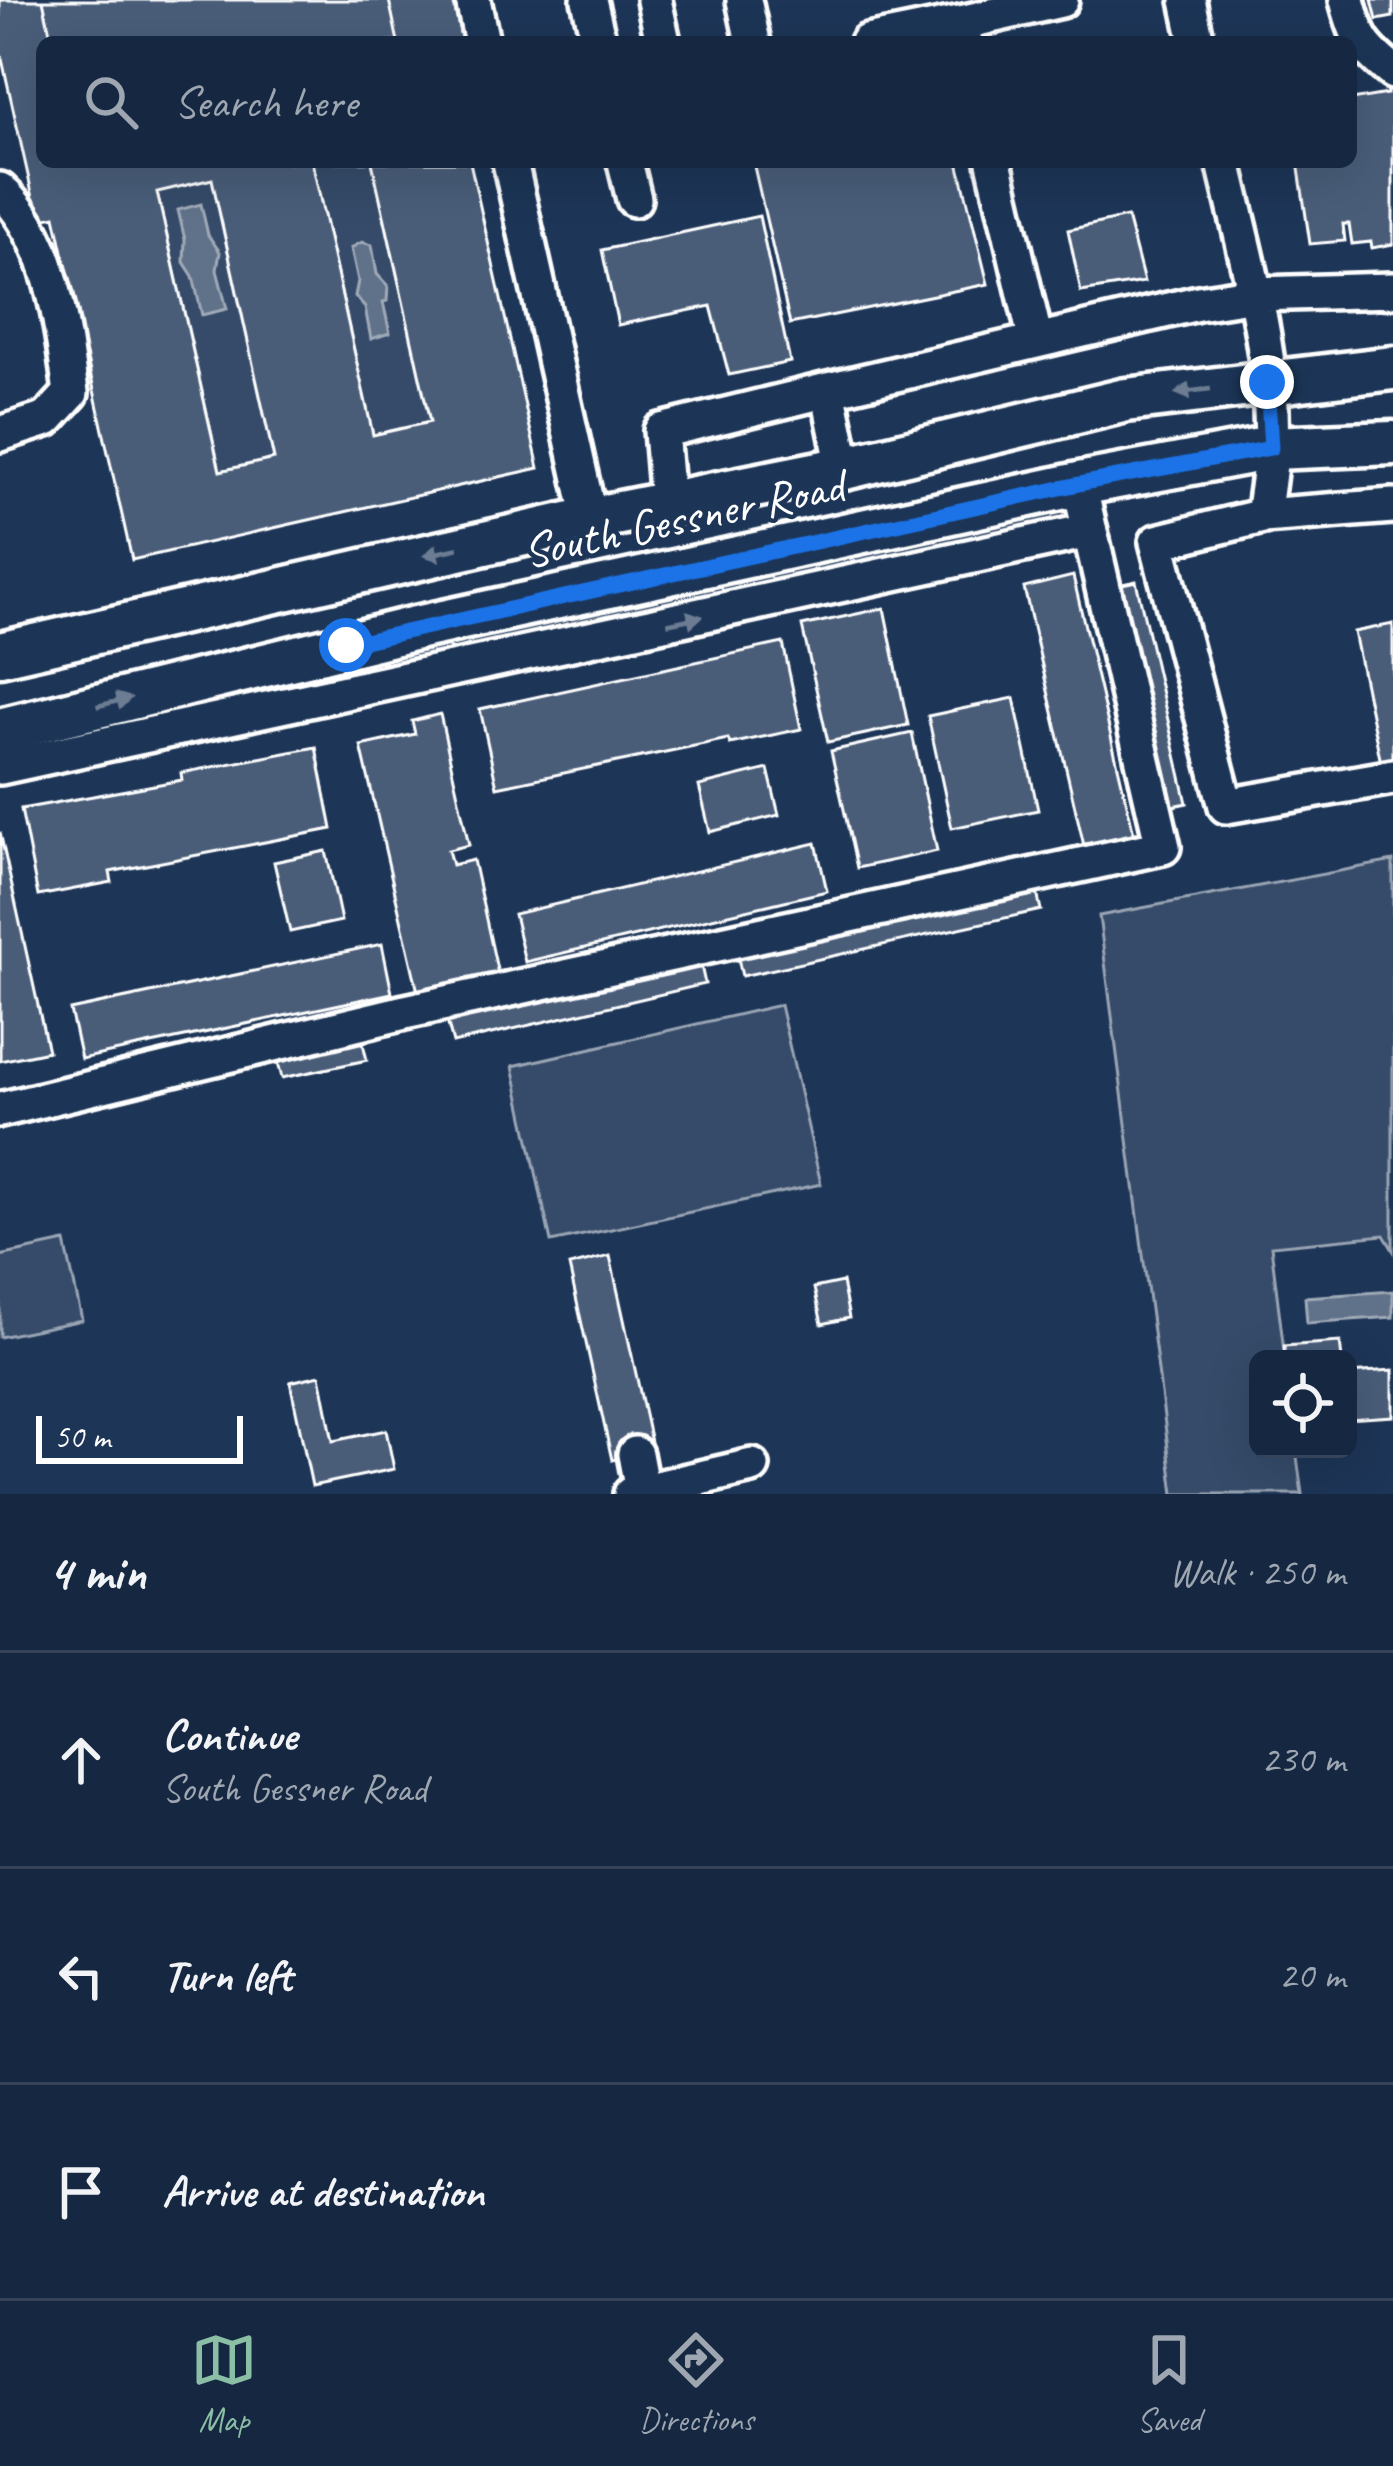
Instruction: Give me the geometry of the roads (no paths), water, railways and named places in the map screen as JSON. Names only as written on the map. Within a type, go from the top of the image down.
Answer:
[{"type":"main road","name":"South Gessner Road","points":[[0,654],[384,564],[844,468],[1126,400],[1393,368]]},
{"type":"main road","name":"South Gessner Road","points":[[0,730],[407,630],[1083,509],[1271,448],[1393,443]]},
{"type":"main road","points":[[384,564],[407,630]]},
{"type":"lane","points":[[473,0],[481,36]]},
{"type":"lane","points":[[589,0],[597,36]]},
{"type":"lane","points":[[654,0],[662,36]]},
{"type":"lane","points":[[744,0],[752,36]]},
{"type":"lane","points":[[931,36],[963,33],[1061,0]]},
{"type":"lane","points":[[1188,0],[1196,36]]},
{"type":"lane","points":[[1345,36],[1347,0]]},
{"type":"lane","points":[[1357,47],[1393,72]]},
{"type":"lane","points":[[510,168],[590,519]]},
{"type":"lane","points":[[627,168],[634,199]]},
{"type":"lane","points":[[995,168],[1036,341]]},
{"type":"lane","points":[[1225,168],[1255,294],[1267,382],[1271,448],[1263,516]]},
{"type":"lane","points":[[0,190],[25,213],[38,244],[71,393],[47,419],[0,434]]},
{"type":"lane","points":[[667,502],[661,431],[1255,294],[1393,290]]},
{"type":"lane","points":[[829,390],[844,468]]},
{"type":"lane","points":[[1393,506],[1263,516],[1157,542],[1226,806],[1393,776]]},
{"type":"lane","points":[[0,767],[571,645],[1083,509],[1163,847],[405,1012],[0,1110]]},
{"type":"lane","points":[[407,630],[427,675]]},
{"type":"lane","points":[[346,645],[356,689]]},
{"type":"lane","points":[[635,1454],[637,1492],[752,1466]]}]
